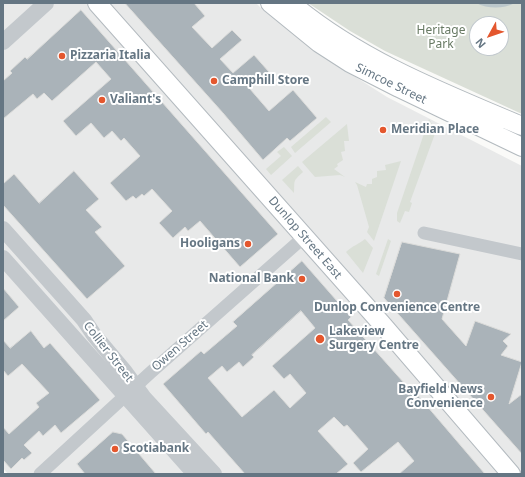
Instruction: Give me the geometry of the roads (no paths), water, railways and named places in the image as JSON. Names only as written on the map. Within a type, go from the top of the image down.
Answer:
[{"type":"main road","name":"Dunlop Street East","points":[[97,3],[381,323],[511,474]]},
{"type":"main road","name":"Simcoe Street","points":[[270,3],[319,43],[350,63],[398,88],[522,147]]},
{"type":"main road","name":"Simcoe Street","points":[[291,3],[328,32],[370,58],[427,86],[522,126]]},
{"type":"street","points":[[3,42],[46,3]]},
{"type":"street","name":"Collier Street","points":[[3,229],[84,320],[130,391],[195,474]]},
{"type":"street","points":[[424,233],[522,254]]},
{"type":"street","name":"Owen Street","points":[[40,474],[130,391],[304,237]]},
{"type":"street","name":"Collier Street","points":[[3,258],[130,391],[144,398],[214,474]]},
{"type":"place","name":"Pizzaria Italia","points":[[62,56]]},
{"type":"place","name":"Camphill Store","points":[[214,81]]},
{"type":"place","name":"Valiant's","points":[[102,100]]},
{"type":"place","name":"Meridian Place","points":[[383,130]]},
{"type":"place","name":"Hooligans","points":[[248,244]]},
{"type":"place","name":"National Bank","points":[[302,279]]},
{"type":"place","name":"Dunlop Convenience Centre","points":[[397,294]]},
{"type":"place","name":"Lakeview Surgery Centre","points":[[320,339]]},
{"type":"place","name":"Bayfield News Convenience","points":[[491,397]]},
{"type":"place","name":"Scotiabank","points":[[115,449]]},
{"type":"park label","name":"Heritage Park","points":[[441,38]]}]
